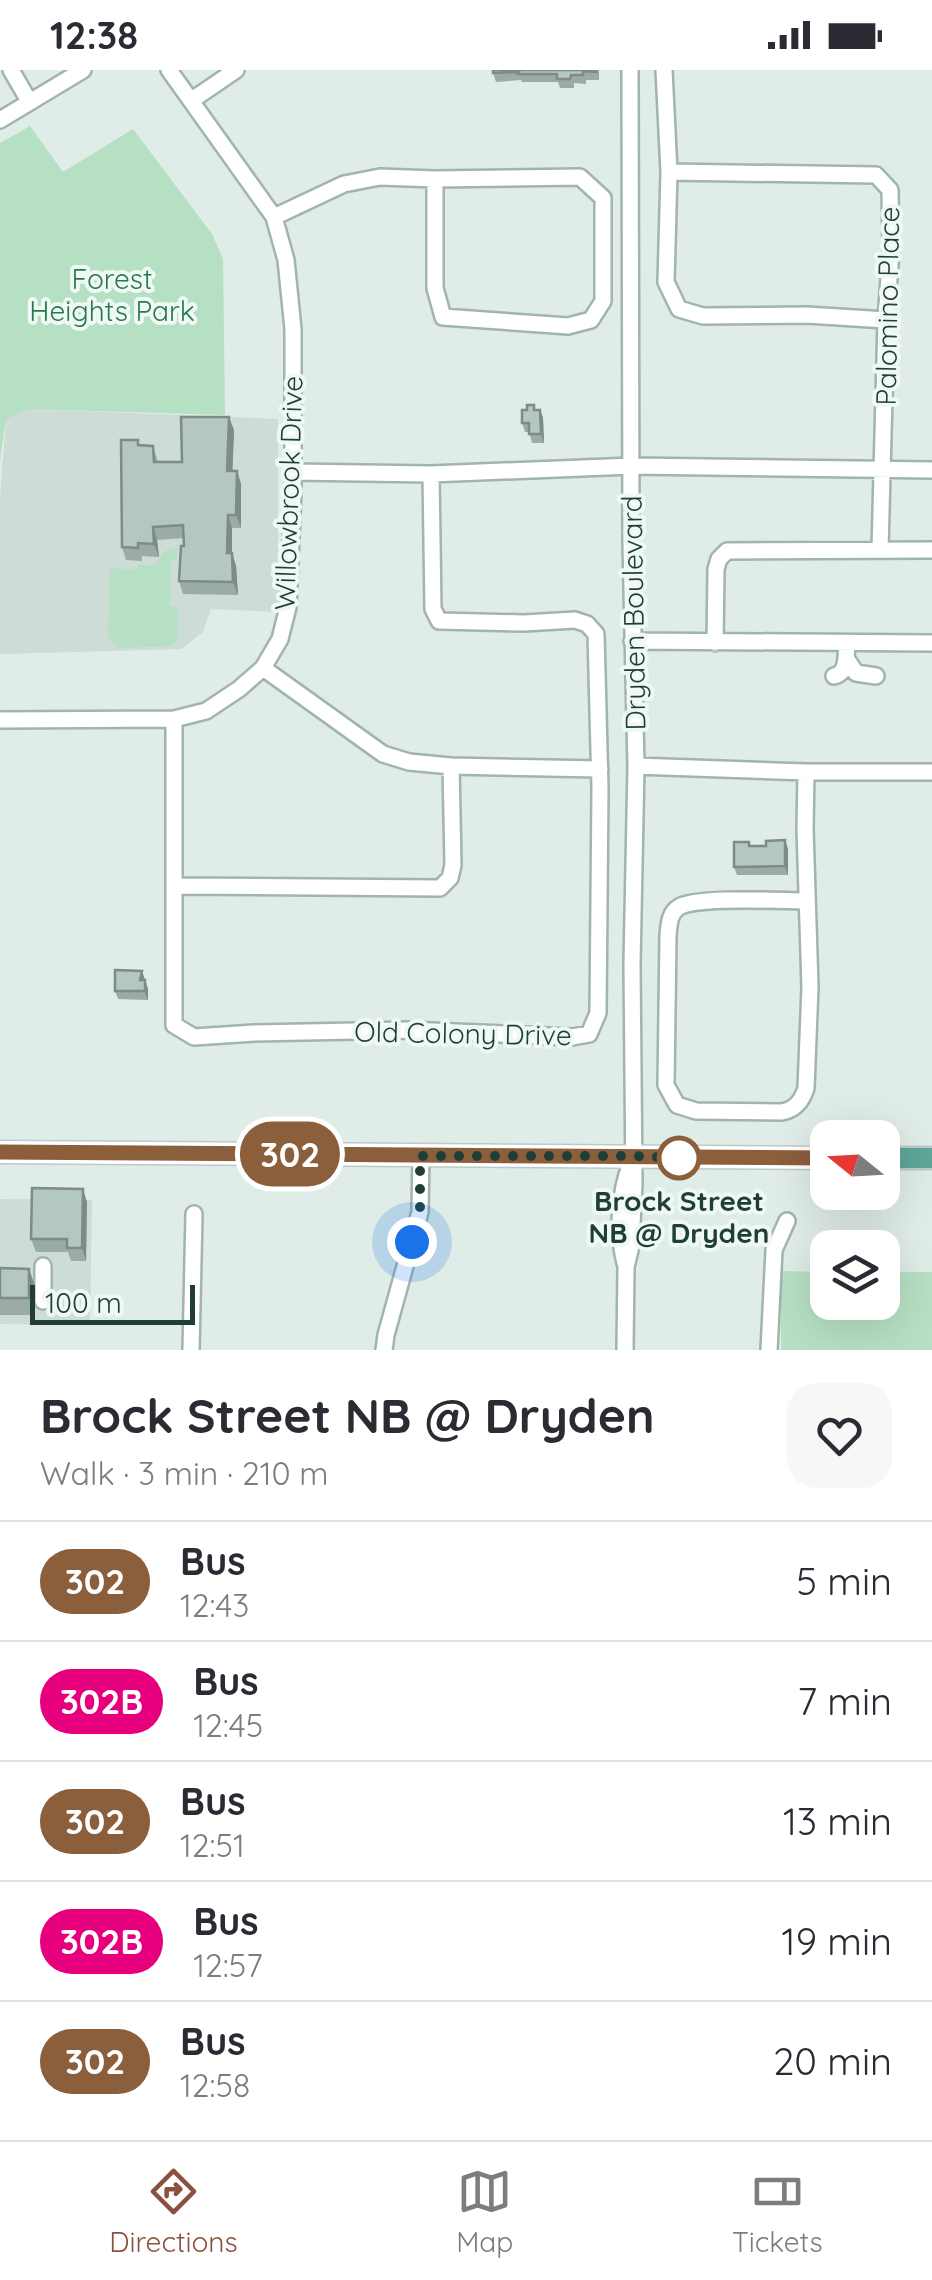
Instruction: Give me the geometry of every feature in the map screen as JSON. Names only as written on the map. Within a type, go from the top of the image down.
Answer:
[{"type":"main road","points":[[0,1152],[810,1158]]},
{"type":"main road","points":[[900,1158],[932,1158]]},
{"type":"street","points":[[11,70],[29,101]]},
{"type":"street","points":[[0,120],[84,70]]},
{"type":"street","name":"Willowbrook Drive","points":[[0,720],[174,719],[206,711],[240,690],[263,668],[280,639],[288,606],[293,472],[293,329],[286,260],[274,217],[169,70]]},
{"type":"street","points":[[192,100],[236,70]]},
{"type":"street","name":"Dryden Boulevard","points":[[625,1350],[633,1156],[636,766],[630,70]]},
{"type":"street","points":[[664,70],[670,172],[666,282],[679,309],[703,316],[886,320]]},
{"type":"street","name":"Palomino Place","points":[[670,172],[876,174],[890,190],[880,550]]},
{"type":"street","points":[[274,217],[344,184],[380,177],[580,177],[602,198],[603,302],[591,320],[568,326],[443,317],[436,288],[435,179]]},
{"type":"street","points":[[293,472],[431,474],[632,466],[932,470]]},
{"type":"street","name":"Old Colony Drive","points":[[174,719],[174,1025],[194,1037],[407,1030],[572,1037],[588,1034],[598,1012],[600,769],[596,634],[587,624],[575,620],[439,621],[433,608],[431,474]]},
{"type":"street","points":[[715,643],[716,569],[728,550],[932,550]]},
{"type":"street","points":[[632,641],[846,650],[932,643]]},
{"type":"street","points":[[834,676],[845,668],[846,650]]},
{"type":"street","points":[[846,650],[856,674],[876,676]]},
{"type":"street","points":[[263,668],[383,754],[409,762],[600,769]]},
{"type":"street","points":[[175,886],[440,888],[450,878],[453,865],[451,766]]},
{"type":"street","points":[[636,766],[932,772]]},
{"type":"street","points":[[806,772],[810,987],[803,1097],[789,1111],[781,1112],[696,1111],[677,1105],[666,1085],[670,917],[677,908],[696,902],[807,901]]},
{"type":"street","points":[[384,1350],[420,1212],[420,1156]]},
{"type":"street","points":[[191,1350],[194,1214]]},
{"type":"street","points":[[770,1350],[774,1250],[786,1221]]},
{"type":"street","points":[[43,1266],[43,1301]]},
{"type":"shaded area","points":[[30,409],[278,419],[276,612],[211,609],[203,632],[181,649],[0,654],[0,498],[6,418]]},
{"type":"shaded area","points":[[0,1199],[92,1200],[90,1325],[0,1324]]},
{"type":"green space","name":"Forest Heights Park","points":[[30,126],[63,172],[133,129],[212,234],[223,259],[225,415],[30,409],[6,419],[0,461],[0,143]]},
{"type":"green space","points":[[177,547],[177,560],[170,561],[170,606],[178,606],[177,641],[171,646],[119,648],[108,637],[110,568],[137,570],[138,565],[155,565],[165,551]]},
{"type":"green space","points":[[781,1271],[810,1272],[810,1320],[900,1320],[900,1272],[932,1272],[932,1350],[781,1350]]},
{"type":"building","points":[[493,70],[596,70],[596,72],[583,71],[583,75],[571,75],[570,79],[557,79],[557,74]]},
{"type":"building","points":[[527,405],[540,410],[541,434],[529,434],[529,423],[522,423],[522,410],[527,410]]},
{"type":"building","points":[[181,417],[229,417],[227,471],[237,471],[236,515],[228,515],[227,553],[232,553],[233,582],[179,581],[183,525],[153,527],[154,544],[122,547],[121,440],[138,440],[138,445],[153,446],[154,462],[182,462]]},
{"type":"building","points":[[785,840],[785,866],[734,867],[734,842],[766,846],[766,841]]},
{"type":"building","points":[[115,970],[142,971],[140,980],[145,980],[145,991],[115,991]]},
{"type":"building","points":[[32,1188],[83,1189],[82,1248],[67,1248],[67,1239],[31,1239]]},
{"type":"building","points":[[0,1268],[29,1269],[29,1298],[0,1298]]},
{"type":"bus line","name":"302","points":[[0,1152],[810,1158]]},
{"type":"place","name":"Brock Street NB @ Dryden","points":[[679,1158]]},
{"type":"route","points":[[412,1242],[420,1212],[420,1156],[679,1158]]}]
